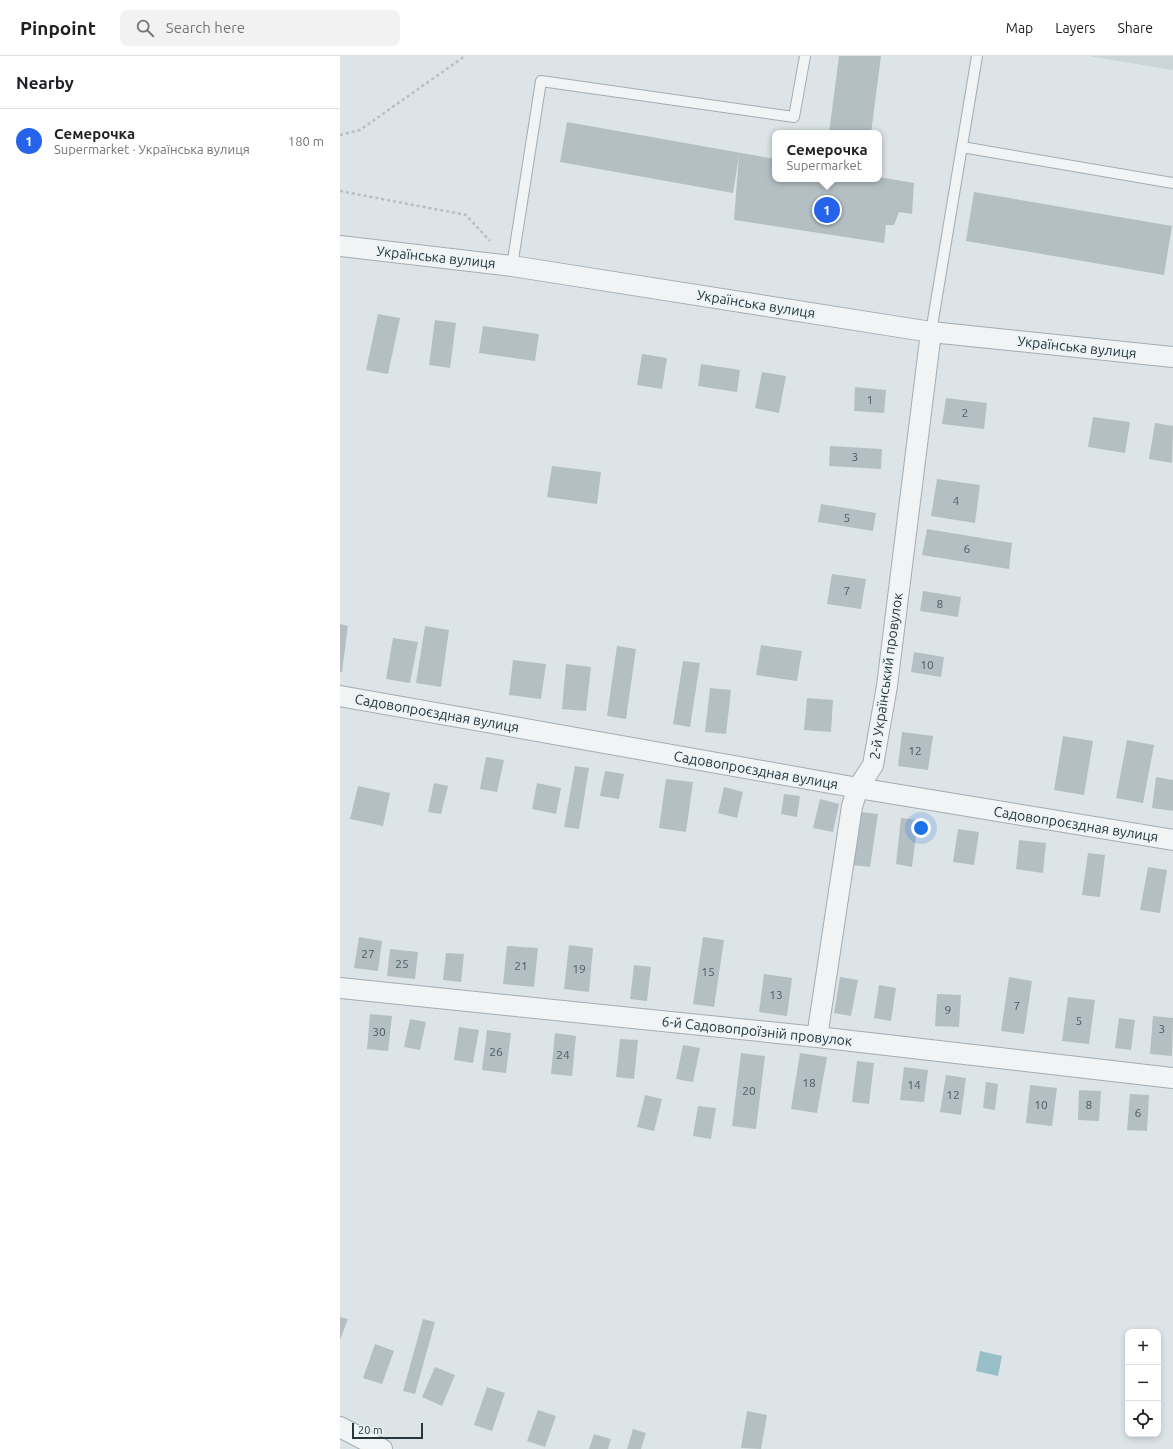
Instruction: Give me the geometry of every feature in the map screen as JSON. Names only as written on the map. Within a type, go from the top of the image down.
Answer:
[{"type":"street","name":"Українська вулиця","points":[[340,246],[512,266],[931,332],[1173,357]]},
{"type":"street","name":"2-й Український провулок","points":[[817,1037],[852,806],[858,788],[873,765],[887,686],[931,332]]},
{"type":"street","name":"Садовопроєздная вулиця","points":[[340,696],[858,788],[1173,840]]},
{"type":"street","name":"6-й Садовопроїзній провулок","points":[[340,988],[817,1037],[1173,1078]]},
{"type":"street","points":[[340,1427],[382,1449]]},
{"type":"lane","points":[[512,266],[540,81],[794,117],[805,56]]},
{"type":"lane","points":[[931,332],[977,56]]},
{"type":"lane","points":[[962,147],[1173,183]]},
{"type":"path","points":[[340,135],[360,130],[465,56]]},
{"type":"path","points":[[340,191],[466,215],[512,266]]},
{"type":"shaded area","points":[[1089,56],[1173,56],[1173,70]]},
{"type":"water","points":[[980,1351],[1002,1356],[998,1376],[976,1371]]},
{"type":"building","points":[[839,56],[881,56],[871,130],[829,130]]},
{"type":"building","points":[[567,122],[772,158],[772,182],[882,182],[882,178],[914,183],[912,214],[899,212],[894,225],[886,225],[884,243],[734,220],[739,155],[733,193],[560,162]]},
{"type":"building","points":[[974,192],[1172,226],[1164,275],[966,241]]},
{"type":"building","points":[[378,314],[400,318],[388,374],[366,370]]},
{"type":"building","points":[[435,320],[456,323],[450,368],[429,365]]},
{"type":"building","points":[[483,326],[539,334],[535,361],[479,353]]},
{"type":"building","points":[[642,354],[667,358],[662,389],[637,385]]},
{"type":"building","points":[[701,364],[740,370],[737,392],[698,386]]},
{"type":"building","points":[[762,372],[786,376],[779,413],[755,408]]},
{"type":"building","points":[[855,387],[886,390],[884,413],[854,411]]},
{"type":"building","points":[[946,398],[987,403],[984,429],[942,424]]},
{"type":"building","points":[[1093,417],[1130,422],[1125,453],[1088,447]]},
{"type":"building","points":[[1155,423],[1173,426],[1172,463],[1149,459]]},
{"type":"building","points":[[830,446],[882,449],[881,469],[829,466]]},
{"type":"building","points":[[552,466],[601,472],[597,504],[547,497]]},
{"type":"building","points":[[937,479],[980,485],[975,523],[931,516]]},
{"type":"building","points":[[821,504],[876,513],[873,531],[818,522]]},
{"type":"building","points":[[927,529],[1012,543],[1009,569],[922,555]]},
{"type":"building","points":[[832,574],[866,579],[861,609],[827,604]]},
{"type":"building","points":[[923,591],[961,597],[958,617],[920,611]]},
{"type":"building","points":[[340,624],[348,626],[342,672],[340,672]]},
{"type":"building","points":[[425,626],[449,630],[441,687],[416,683]]},
{"type":"building","points":[[393,638],[418,642],[410,683],[386,679]]},
{"type":"building","points":[[761,645],[802,651],[797,681],[756,675]]},
{"type":"building","points":[[617,646],[636,649],[626,719],[607,716]]},
{"type":"building","points":[[914,652],[944,657],[941,677],[911,672]]},
{"type":"building","points":[[513,660],[546,664],[541,699],[509,695]]},
{"type":"building","points":[[683,661],[700,663],[690,727],[673,724]]},
{"type":"building","points":[[566,664],[591,667],[586,711],[562,709]]},
{"type":"building","points":[[710,688],[731,690],[726,734],[705,732]]},
{"type":"building","points":[[807,698],[833,700],[831,732],[804,730]]},
{"type":"building","points":[[902,732],[933,736],[928,770],[898,766]]},
{"type":"building","points":[[1063,736],[1093,741],[1084,795],[1054,790]]},
{"type":"building","points":[[1127,740],[1154,745],[1143,803],[1116,798]]},
{"type":"building","points":[[486,757],[504,760],[497,792],[480,789]]},
{"type":"building","points":[[575,766],[589,768],[579,829],[564,827]]},
{"type":"building","points":[[605,771],[624,774],[619,799],[600,796]]},
{"type":"building","points":[[1156,777],[1173,780],[1173,811],[1152,808]]},
{"type":"building","points":[[666,779],[693,782],[686,832],[659,828]]},
{"type":"building","points":[[434,783],[448,786],[441,814],[428,812]]},
{"type":"building","points":[[537,783],[561,788],[556,814],[532,809]]},
{"type":"building","points":[[358,786],[390,793],[383,826],[350,819]]},
{"type":"building","points":[[724,787],[743,792],[737,818],[718,813]]},
{"type":"building","points":[[784,794],[800,796],[797,817],[781,814]]},
{"type":"building","points":[[820,799],[839,804],[833,832],[813,828]]},
{"type":"building","points":[[861,812],[878,814],[870,867],[853,865]]},
{"type":"building","points":[[901,818],[918,820],[912,867],[896,864]]},
{"type":"building","points":[[958,829],[979,832],[974,865],[953,862]]},
{"type":"building","points":[[1019,840],[1046,843],[1043,873],[1016,869]]},
{"type":"building","points":[[1088,853],[1105,855],[1100,897],[1082,895]]},
{"type":"building","points":[[1148,867],[1167,870],[1160,913],[1140,910]]},
{"type":"building","points":[[359,937],[382,941],[378,971],[354,968]]},
{"type":"building","points":[[703,937],[724,940],[714,1007],[693,1004]]},
{"type":"building","points":[[569,945],[593,948],[589,992],[564,989]]},
{"type":"building","points":[[507,946],[538,948],[534,987],[503,984]]},
{"type":"building","points":[[390,949],[418,952],[415,979],[387,976]]},
{"type":"building","points":[[446,953],[464,954],[461,982],[443,980]]},
{"type":"building","points":[[634,965],[651,967],[647,1001],[630,999]]},
{"type":"building","points":[[764,974],[792,978],[787,1016],[759,1012]]},
{"type":"building","points":[[840,977],[858,980],[851,1016],[834,1013]]},
{"type":"building","points":[[1009,977],[1032,981],[1024,1034],[1001,1031]]},
{"type":"building","points":[[879,985],[896,988],[891,1021],[874,1018]]},
{"type":"building","points":[[937,994],[961,995],[959,1027],[935,1026]]},
{"type":"building","points":[[1068,997],[1095,1000],[1089,1044],[1062,1041]]},
{"type":"building","points":[[370,1014],[392,1016],[388,1051],[367,1049]]},
{"type":"building","points":[[1153,1016],[1173,1018],[1172,1056],[1150,1054]]},
{"type":"building","points":[[1119,1018],[1135,1020],[1131,1050],[1115,1048]]},
{"type":"building","points":[[410,1019],[426,1022],[420,1050],[404,1047]]},
{"type":"building","points":[[459,1027],[479,1030],[473,1063],[454,1060]]},
{"type":"building","points":[[487,1030],[511,1033],[506,1073],[482,1070]]},
{"type":"building","points":[[555,1033],[576,1036],[572,1076],[551,1074]]},
{"type":"building","points":[[620,1039],[638,1040],[634,1079],[616,1077]]},
{"type":"building","points":[[683,1045],[700,1048],[693,1082],[676,1079]]},
{"type":"building","points":[[741,1053],[765,1056],[756,1129],[732,1126]]},
{"type":"building","points":[[800,1053],[827,1057],[817,1113],[791,1109]]},
{"type":"building","points":[[857,1061],[874,1063],[869,1104],[852,1102]]},
{"type":"building","points":[[904,1067],[928,1070],[924,1102],[900,1100]]},
{"type":"building","points":[[946,1075],[966,1078],[961,1115],[940,1112]]},
{"type":"building","points":[[986,1082],[998,1084],[995,1110],[983,1108]]},
{"type":"building","points":[[1030,1085],[1057,1088],[1052,1126],[1026,1123]]},
{"type":"building","points":[[1079,1090],[1101,1091],[1099,1121],[1078,1120]]},
{"type":"building","points":[[1130,1094],[1149,1095],[1147,1131],[1127,1130]]},
{"type":"building","points":[[645,1095],[662,1099],[654,1131],[637,1127]]},
{"type":"building","points":[[698,1106],[716,1108],[711,1139],[693,1136]]},
{"type":"building","points":[[340,1317],[348,1319],[340,1340]]},
{"type":"building","points":[[423,1319],[435,1322],[415,1394],[403,1391]]},
{"type":"building","points":[[375,1344],[394,1351],[382,1384],[363,1378]]},
{"type":"building","points":[[435,1367],[455,1375],[442,1406],[422,1397]]},
{"type":"building","points":[[487,1387],[505,1393],[492,1431],[474,1425]]},
{"type":"building","points":[[538,1410],[556,1416],[545,1447],[527,1441]]},
{"type":"building","points":[[747,1411],[767,1415],[761,1449],[741,1448]]},
{"type":"building","points":[[633,1429],[646,1433],[641,1449],[627,1449]]},
{"type":"building","points":[[594,1434],[611,1439],[608,1449],[589,1449]]},
{"type":"place","name":"Семерочка","points":[[827,210]]}]
